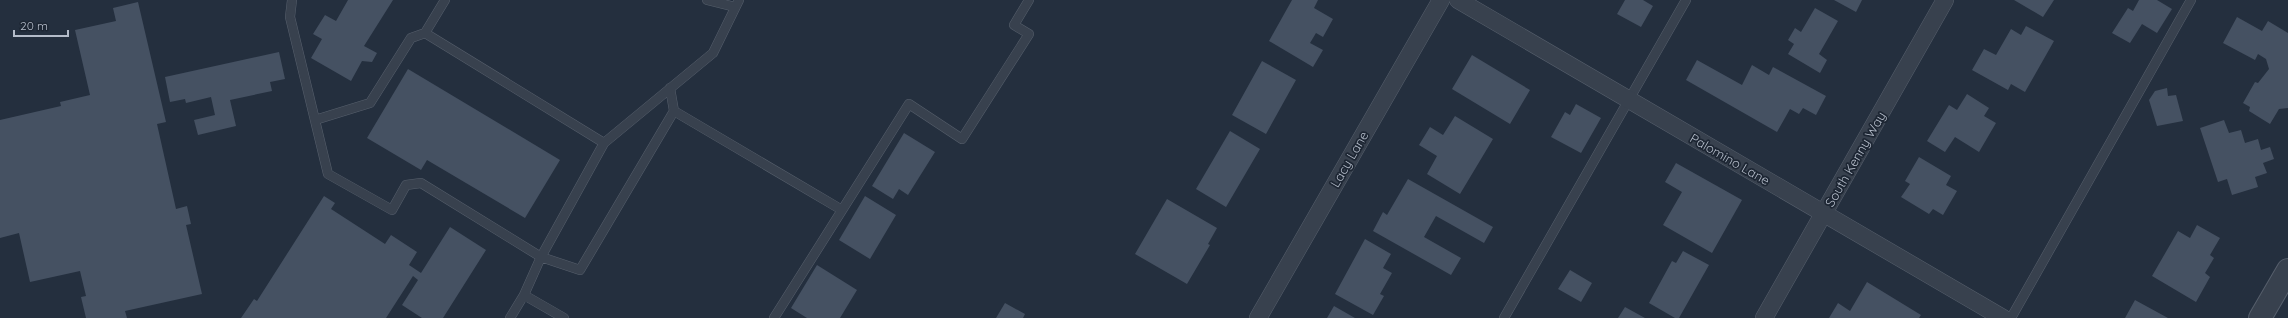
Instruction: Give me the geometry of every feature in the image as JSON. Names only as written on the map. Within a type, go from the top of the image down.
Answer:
[{"type":"street","name":"Lacy Lane","points":[[1258,318],[1441,0]]},
{"type":"street","name":"Palomino Lane","points":[[1458,0],[2003,318]]},
{"type":"street","name":"South Kenny Way","points":[[1764,318],[1945,0]]},
{"type":"street","points":[[2260,318],[2288,270]]},
{"type":"lane","points":[[292,0],[290,17],[328,174],[392,210],[406,185],[421,183],[541,256],[580,270],[674,111],[670,88]]},
{"type":"lane","points":[[315,120],[370,103],[411,38],[425,33],[445,0]]},
{"type":"lane","points":[[510,318],[524,295],[541,256],[604,143],[713,53],[737,4],[707,0]]},
{"type":"lane","points":[[774,318],[909,104],[962,139],[1029,34],[1014,25],[1029,0]]},
{"type":"lane","points":[[1504,318],[1686,0]]},
{"type":"lane","points":[[2011,318],[2191,0]]},
{"type":"lane","points":[[425,33],[604,143]]},
{"type":"lane","points":[[674,111],[842,210]]},
{"type":"lane","points":[[524,295],[564,318]]},
{"type":"building","points":[[348,0],[393,0],[364,46],[377,53],[372,62],[362,61],[351,81],[311,58],[322,39],[313,34],[325,15],[336,21]]},
{"type":"building","points":[[1292,0],[1318,0],[1314,8],[1333,19],[1323,37],[1316,33],[1310,43],[1323,50],[1313,67],[1269,41]]},
{"type":"building","points":[[1625,0],[1643,0],[1653,6],[1641,27],[1617,14]]},
{"type":"building","points":[[1834,0],[1862,0],[1856,12]]},
{"type":"building","points":[[2014,0],[2054,0],[2043,17]]},
{"type":"building","points":[[2139,0],[2157,0],[2172,9],[2157,33],[2142,24],[2130,43],[2112,33],[2128,8],[2133,11]]},
{"type":"building","points":[[138,2],[166,122],[157,124],[176,209],[187,206],[191,224],[186,225],[202,294],[125,311],[127,318],[86,318],[81,297],[86,296],[80,271],[30,282],[19,233],[0,238],[0,120],[61,106],[60,102],[90,95],[75,30],[116,21],[113,8]]},
{"type":"building","points":[[1815,8],[1838,21],[1819,54],[1827,60],[1820,73],[1788,54],[1794,44],[1788,40],[1795,28],[1801,32]]},
{"type":"building","points":[[2237,17],[2262,31],[2268,21],[2288,33],[2288,108],[2279,109],[2270,124],[2249,111],[2250,107],[2243,103],[2255,82],[2258,83],[2269,69],[2266,59],[2258,54],[2255,60],[2223,43]]},
{"type":"building","points":[[2026,26],[2054,41],[2025,92],[2011,84],[2008,90],[1972,70],[1984,49],[1996,55],[2011,29],[2021,35]]},
{"type":"building","points":[[279,52],[285,79],[270,82],[272,91],[230,100],[236,126],[198,135],[194,120],[215,115],[211,97],[186,103],[185,99],[170,102],[165,77]]},
{"type":"building","points":[[1472,55],[1530,90],[1510,124],[1452,89]]},
{"type":"building","points":[[1697,60],[1742,85],[1752,65],[1769,75],[1773,67],[1826,96],[1816,115],[1803,108],[1799,114],[1790,109],[1777,132],[1686,80]]},
{"type":"building","points":[[1262,61],[1296,80],[1266,134],[1232,115]]},
{"type":"building","points":[[408,69],[560,160],[525,218],[427,160],[421,170],[367,138]]},
{"type":"building","points":[[2167,88],[2168,96],[2176,95],[2183,121],[2157,126],[2149,100],[2155,91]]},
{"type":"building","points":[[1967,94],[1989,108],[1984,116],[1996,123],[1979,152],[1955,137],[1945,152],[1927,141],[1949,105],[1957,110]]},
{"type":"building","points":[[1576,104],[1601,118],[1581,153],[1551,137],[1565,112],[1570,115]]},
{"type":"building","points":[[1455,116],[1493,139],[1460,194],[1427,174],[1437,156],[1419,145],[1430,127],[1443,135]]},
{"type":"building","points":[[2224,120],[2229,133],[2241,130],[2245,143],[2258,139],[2261,150],[2270,147],[2274,159],[2263,163],[2267,173],[2255,177],[2258,187],[2232,195],[2227,179],[2218,182],[2200,128]]},
{"type":"building","points":[[1230,131],[1260,149],[1226,207],[1196,189]]},
{"type":"building","points":[[904,133],[935,152],[908,195],[899,189],[893,199],[872,186]]},
{"type":"building","points":[[1919,157],[1951,176],[1946,185],[1957,191],[1943,215],[1933,209],[1929,214],[1901,197],[1910,184],[1905,181]]},
{"type":"building","points":[[1676,163],[1742,200],[1712,253],[1663,225],[1682,192],[1665,182]]},
{"type":"building","points":[[1408,179],[1493,227],[1484,243],[1436,216],[1424,237],[1461,258],[1451,275],[1373,231],[1383,212],[1387,215]]},
{"type":"building","points":[[324,196],[335,203],[331,209],[385,244],[391,235],[417,252],[409,265],[421,273],[450,227],[486,250],[443,318],[422,318],[402,305],[418,280],[413,276],[386,318],[241,318],[254,299],[257,301]]},
{"type":"building","points":[[865,196],[896,215],[870,259],[839,240]]},
{"type":"building","points":[[1167,199],[1217,228],[1208,244],[1210,245],[1187,284],[1135,254]]},
{"type":"building","points":[[2197,225],[2220,238],[2210,255],[2214,258],[2205,273],[2210,277],[2196,302],[2152,276],[2178,231],[2190,238]]},
{"type":"building","points":[[1365,239],[1391,254],[1383,268],[1392,273],[1380,294],[1384,296],[1373,315],[1335,294]]},
{"type":"building","points":[[1683,251],[1709,265],[1679,318],[1675,318],[1649,303],[1672,261],[1676,263]]},
{"type":"building","points":[[817,265],[857,290],[840,318],[807,318],[791,308]]},
{"type":"building","points":[[1570,270],[1592,283],[1581,302],[1558,289]]},
{"type":"building","points":[[1867,282],[1921,315],[1919,318],[1829,318],[1838,303],[1850,311]]},
{"type":"building","points":[[2135,300],[2168,318],[2125,318]]},
{"type":"building","points":[[1005,303],[1025,314],[1023,318],[996,318]]},
{"type":"building","points":[[1334,306],[1355,318],[1327,318]]},
{"type":"building","points":[[1625,307],[1645,318],[1618,318]]}]
